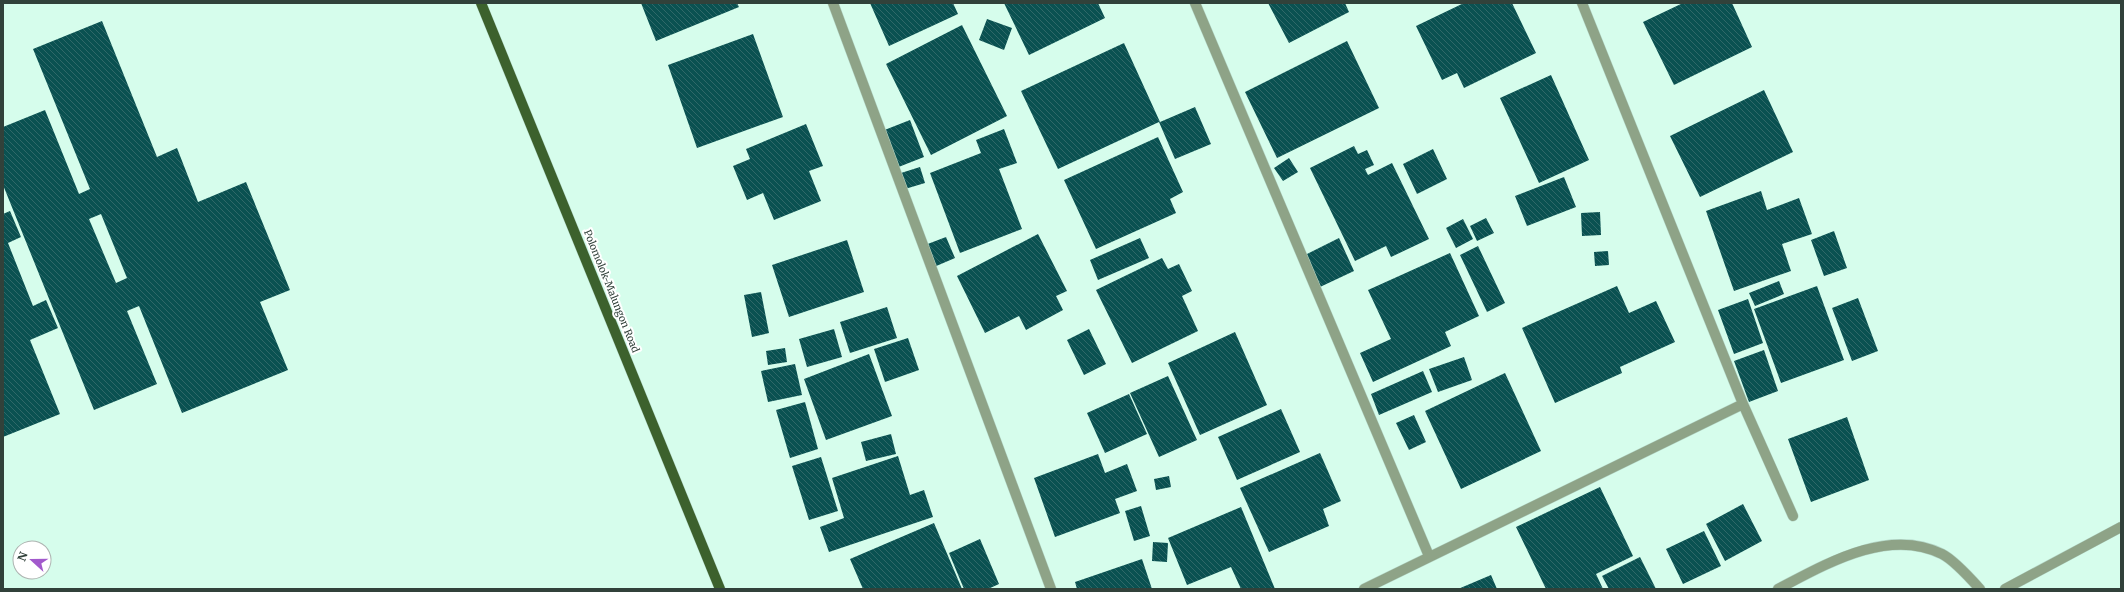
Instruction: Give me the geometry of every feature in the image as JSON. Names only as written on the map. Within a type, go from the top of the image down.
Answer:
[{"type":"main road","name":"Polomolok-Malungon Road","points":[[481,3],[720,589]]},
{"type":"street","points":[[833,3],[1052,589]]},
{"type":"street","points":[[1195,3],[1429,556]]},
{"type":"street","points":[[1582,3],[1743,404],[1793,516]]},
{"type":"street","points":[[1364,589],[1743,404]]},
{"type":"street","points":[[2005,589],[2121,527]]},
{"type":"street","points":[[1778,589],[1824,565],[1865,550],[1907,544],[1943,554],[1980,589]]},
{"type":"building","points":[[641,3],[737,3],[739,7],[656,41]]},
{"type":"building","points":[[870,3],[953,3],[958,14],[889,46]]},
{"type":"building","points":[[1004,3],[1098,3],[1105,18],[1029,55]]},
{"type":"building","points":[[1268,3],[1345,3],[1349,12],[1289,43]]},
{"type":"building","points":[[1464,3],[1512,3],[1536,53],[1464,88],[1457,73],[1442,80],[1416,26]]},
{"type":"building","points":[[1683,3],[1732,3],[1752,47],[1674,85],[1643,22]]},
{"type":"building","points":[[987,19],[1012,28],[1004,50],[979,40]]},
{"type":"building","points":[[102,21],[157,157],[177,148],[198,202],[246,182],[290,290],[260,302],[288,370],[182,413],[139,306],[127,311],[157,384],[94,410],[3,185],[3,127],[45,110],[79,194],[90,189],[33,49]],"holes":[[[101,214],[127,278],[116,283],[89,219]]]},
{"type":"building","points":[[962,25],[1007,116],[931,155],[886,64]]},
{"type":"building","points":[[753,34],[783,117],[697,148],[668,65]]},
{"type":"building","points":[[1347,41],[1379,108],[1277,158],[1245,92]]},
{"type":"building","points":[[1124,43],[1160,122],[1195,107],[1211,144],[1175,159],[1159,122],[1058,169],[1021,91]]},
{"type":"building","points":[[1551,75],[1589,160],[1539,183],[1500,98]]},
{"type":"building","points":[[1764,90],[1793,152],[1700,197],[1670,136]]},
{"type":"building","points":[[910,120],[924,157],[896,168],[882,131]]},
{"type":"building","points":[[806,124],[823,166],[809,171],[821,201],[774,220],[763,193],[747,200],[733,166],[750,159],[746,149]]},
{"type":"building","points":[[1004,129],[1017,163],[999,169],[1022,229],[960,253],[930,173],[981,153],[976,140]]},
{"type":"building","points":[[1158,137],[1183,192],[1170,199],[1176,213],[1096,249],[1064,180]]},
{"type":"building","points":[[1354,146],[1358,154],[1367,150],[1374,165],[1365,169],[1368,175],[1392,163],[1429,239],[1391,257],[1386,246],[1355,261],[1310,168]]},
{"type":"building","points":[[1433,149],[1447,179],[1417,194],[1403,164]]},
{"type":"building","points":[[1289,158],[1298,172],[1283,181],[1274,168]]},
{"type":"building","points":[[920,167],[925,183],[905,189],[901,173]]},
{"type":"building","points":[[1564,177],[1576,207],[1527,226],[1515,196]]},
{"type":"building","points":[[1761,191],[1767,210],[1799,198],[1812,234],[1782,244],[1791,271],[1734,291],[1706,211]]},
{"type":"building","points":[[10,211],[21,237],[8,243],[33,306],[46,300],[58,328],[30,340],[60,414],[3,437],[3,214]]},
{"type":"building","points":[[1600,212],[1601,235],[1582,236],[1581,213]]},
{"type":"building","points":[[1486,218],[1494,233],[1477,241],[1470,226]]},
{"type":"building","points":[[1463,219],[1473,239],[1456,248],[1446,228]]},
{"type":"building","points":[[1834,231],[1847,268],[1824,276],[1811,240]]},
{"type":"building","points":[[1038,234],[1067,291],[1056,296],[1063,310],[1026,330],[1019,316],[985,333],[957,276]]},
{"type":"building","points":[[946,237],[955,258],[934,267],[925,245]]},
{"type":"building","points":[[1140,238],[1149,258],[1098,280],[1090,260]]},
{"type":"building","points":[[1339,238],[1354,271],[1320,287],[1305,255]]},
{"type":"building","points":[[847,240],[864,292],[789,317],[772,265]]},
{"type":"building","points":[[1478,246],[1505,303],[1487,312],[1460,255]]},
{"type":"building","points":[[1608,251],[1609,265],[1595,266],[1594,252]]},
{"type":"building","points":[[1450,253],[1479,316],[1445,332],[1451,346],[1373,382],[1360,353],[1391,339],[1368,290]]},
{"type":"building","points":[[1162,258],[1168,269],[1179,264],[1192,291],[1182,296],[1198,331],[1132,363],[1096,290]]},
{"type":"building","points":[[1779,281],[1784,294],[1755,306],[1749,293]]},
{"type":"building","points":[[1617,286],[1629,313],[1656,301],[1675,342],[1620,367],[1622,373],[1555,403],[1522,328]]},
{"type":"building","points":[[1817,286],[1844,360],[1781,383],[1754,309]]},
{"type":"building","points":[[761,292],[769,333],[752,337],[744,295]]},
{"type":"building","points":[[1858,298],[1878,351],[1852,361],[1832,308]]},
{"type":"building","points":[[1748,299],[1763,343],[1734,354],[1718,310]]},
{"type":"building","points":[[887,307],[897,338],[850,353],[840,322]]},
{"type":"building","points":[[834,329],[842,357],[807,367],[799,339]]},
{"type":"building","points":[[1089,329],[1106,364],[1084,375],[1067,340]]},
{"type":"building","points":[[1235,332],[1267,405],[1200,435],[1168,363]]},
{"type":"building","points":[[908,338],[919,370],[885,382],[874,349]]},
{"type":"building","points":[[785,348],[787,362],[768,365],[766,351]]},
{"type":"building","points":[[1764,350],[1778,391],[1749,402],[1734,361]]},
{"type":"building","points":[[869,354],[892,416],[826,440],[804,379]]},
{"type":"building","points":[[1464,357],[1472,380],[1438,392],[1429,369]]},
{"type":"building","points":[[795,364],[802,395],[768,402],[761,371]]},
{"type":"building","points":[[1423,371],[1432,392],[1379,415],[1371,394]]},
{"type":"building","points":[[1505,373],[1541,451],[1461,489],[1425,411]]},
{"type":"building","points":[[1168,376],[1197,440],[1159,457],[1130,393]]},
{"type":"building","points":[[1129,394],[1147,434],[1105,453],[1087,413]]},
{"type":"building","points":[[805,402],[818,449],[790,458],[776,410]]},
{"type":"building","points":[[1281,409],[1300,452],[1237,480],[1218,437]]},
{"type":"building","points":[[1414,415],[1426,442],[1409,450],[1396,423]]},
{"type":"building","points":[[1847,417],[1869,480],[1811,502],[1788,439]]},
{"type":"building","points":[[891,434],[896,454],[866,461],[861,442]]},
{"type":"building","points":[[1320,453],[1341,501],[1323,509],[1329,526],[1269,552],[1240,488]]},
{"type":"building","points":[[1098,454],[1105,473],[1127,464],[1137,491],[1115,499],[1120,513],[1055,537],[1034,478]]},
{"type":"building","points":[[898,456],[910,495],[924,490],[933,517],[829,552],[820,527],[844,518],[832,478]]},
{"type":"building","points":[[821,457],[838,511],[809,520],[792,466]]},
{"type":"building","points":[[1169,476],[1171,487],[1156,490],[1154,479]]},
{"type":"building","points":[[1600,487],[1633,556],[1596,574],[1603,589],[1546,589],[1516,527]]},
{"type":"building","points":[[1743,504],[1762,541],[1725,561],[1706,524]]},
{"type":"building","points":[[1141,506],[1150,536],[1134,541],[1125,511]]},
{"type":"building","points":[[1241,507],[1275,589],[1241,589],[1231,567],[1187,585],[1168,538]]},
{"type":"building","points":[[934,523],[962,589],[863,589],[850,559]]},
{"type":"building","points":[[1704,531],[1721,566],[1683,584],[1666,549]]},
{"type":"building","points":[[980,539],[999,584],[988,589],[964,589],[949,553]]},
{"type":"building","points":[[1153,542],[1168,543],[1167,562],[1152,561]]},
{"type":"building","points":[[1640,557],[1656,589],[1609,589],[1602,576]]},
{"type":"building","points":[[1142,559],[1152,589],[1077,589],[1075,582]]},
{"type":"building","points":[[1491,575],[1497,589],[1458,589]]}]
